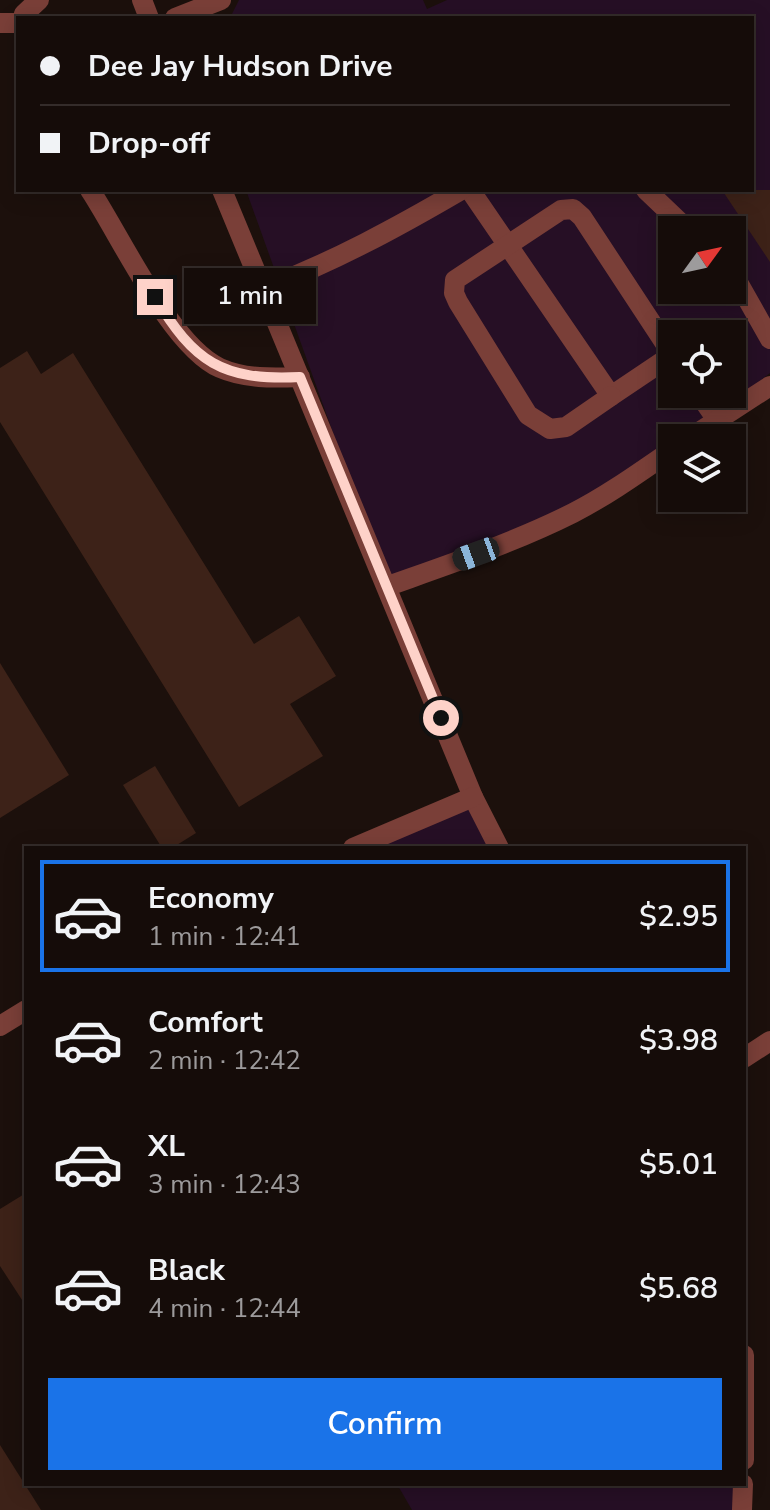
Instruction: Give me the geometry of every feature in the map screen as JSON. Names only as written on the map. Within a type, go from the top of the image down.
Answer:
[{"type":"street","points":[[24,16],[39,0]]},
{"type":"street","points":[[180,16],[221,0]]},
{"type":"street","points":[[91,192],[168,319],[197,352],[219,368],[239,374],[269,379],[300,377]]},
{"type":"street","points":[[223,192],[473,797],[498,846]]},
{"type":"street","points":[[265,288],[323,265],[458,192]]},
{"type":"street","points":[[471,192],[611,396]]},
{"type":"street","points":[[648,192],[673,216]]},
{"type":"street","points":[[658,333],[582,217],[573,209],[561,210],[455,280],[454,293],[528,415],[550,429],[566,427],[658,364]]},
{"type":"street","points":[[746,297],[770,339]]},
{"type":"street","points":[[711,424],[770,386]]},
{"type":"street","points":[[709,408],[717,420]]},
{"type":"street","points":[[388,586],[505,543],[573,513],[658,460]]},
{"type":"street","points":[[358,846],[473,797]]},
{"type":"street","points":[[0,1026],[24,1011]]},
{"type":"street","points":[[746,1057],[770,1041]]},
{"type":"street","points":[[742,1510],[743,1486]]},
{"type":"shaded area","points":[[239,0],[423,0],[427,9],[447,0],[770,0],[770,373],[746,392],[746,320],[658,320],[658,408],[725,408],[705,424],[658,424],[658,460],[615,489],[388,586],[247,192],[754,192],[754,16],[231,16]]},
{"type":"shaded area","points":[[473,797],[498,846],[358,846]]},
{"type":"shaded area","points":[[398,1486],[743,1486],[742,1510],[412,1510]]},
{"type":"building","points":[[770,190],[770,262],[746,226],[746,216],[739,216],[723,192]]},
{"type":"building","points":[[27,351],[41,374],[73,353],[254,644],[299,616],[336,676],[290,704],[323,756],[239,807],[0,422],[0,368]]},
{"type":"building","points":[[0,663],[69,775],[0,818]]},
{"type":"building","points":[[155,766],[196,833],[175,846],[161,846],[123,785]]},
{"type":"building","points":[[24,1194],[24,1303],[0,1266],[0,1209]]},
{"type":"building","points":[[0,1445],[41,1510],[0,1510]]},
{"type":"route","points":[[155,297],[179,333],[197,352],[219,368],[269,379],[300,377],[441,718]]}]
